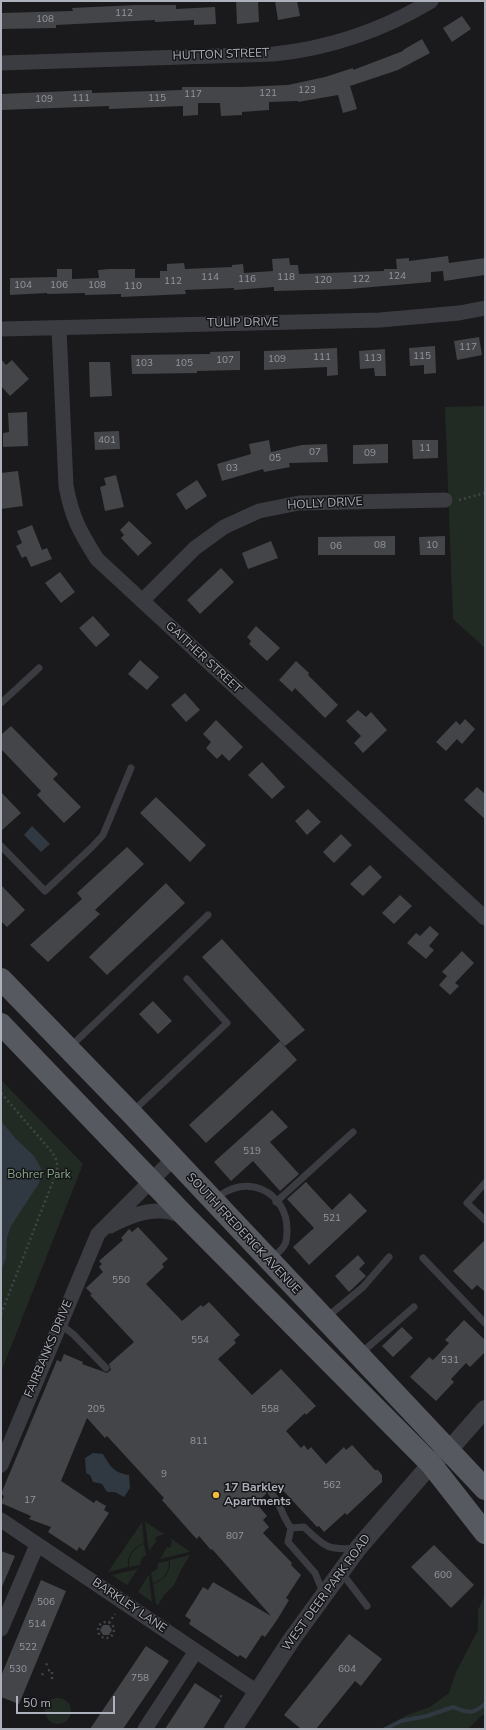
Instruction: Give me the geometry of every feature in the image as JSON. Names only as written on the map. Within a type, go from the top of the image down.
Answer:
[{"type":"main road","name":"SOUTH FREDERICK AVENUE","points":[[1,979],[131,1113],[485,1489]]},
{"type":"main road","points":[[1,1024],[187,1218],[431,1464],[485,1533]]},
{"type":"street","name":"HUTTON STREET","points":[[1,63],[274,54],[294,52],[332,44],[390,24],[431,1]]},
{"type":"street","name":"TULIP DRIVE","points":[[1,329],[380,320],[459,313],[485,308]]},
{"type":"street","name":"GAITHER STREET","points":[[59,328],[66,486],[71,511],[81,535],[97,559],[485,918]]},
{"type":"street","name":"HOLLY DRIVE","points":[[142,601],[195,548],[224,527],[259,511],[299,503],[445,500]]},
{"type":"street","name":"FAIRBANKS DRIVE","points":[[1,1465],[98,1234],[173,1159]]},
{"type":"street","points":[[98,1234],[110,1225],[145,1212],[167,1212],[187,1218]]},
{"type":"street","name":"WEST DEER PARK ROAD","points":[[233,1729],[324,1594],[359,1547],[431,1464],[449,1450],[485,1409]]},
{"type":"street","name":"BARKLEY LANE","points":[[1,1520],[257,1692]]},
{"type":"street","points":[[1,1629],[37,1545]]},
{"type":"street","points":[[145,1729],[196,1650]]},
{"type":"lane","points":[[1,702],[39,668]]},
{"type":"lane","points":[[1,846],[45,891],[92,848],[103,835],[131,768]]},
{"type":"lane","points":[[69,1049],[208,915]]},
{"type":"lane","points":[[131,1113],[227,1023],[187,979]]},
{"type":"lane","points":[[276,1202],[353,1132]]},
{"type":"lane","points":[[485,1183],[467,1202],[485,1220]]},
{"type":"lane","points":[[214,1201],[222,1193],[229,1189],[248,1185],[262,1190],[276,1202],[285,1216],[287,1224],[287,1240],[284,1247],[269,1261]]},
{"type":"lane","points":[[324,1319],[363,1287],[389,1257]]},
{"type":"lane","points":[[423,1258],[485,1323]]},
{"type":"lane","points":[[358,1355],[414,1307]]},
{"type":"lane","points":[[60,1324],[73,1334],[106,1368]]},
{"type":"lane","points":[[270,1491],[276,1497],[284,1518],[291,1528],[288,1542],[315,1573],[324,1594]]},
{"type":"lane","points":[[291,1528],[304,1527],[321,1543],[333,1549],[359,1547]]},
{"type":"lane","points":[[341,1571],[367,1606]]},
{"type":"path","points":[[445,500],[462,500],[485,493]]},
{"type":"path","points":[[1,1093],[52,1152],[57,1161],[57,1171],[1,1314]]},
{"type":"path","points":[[109,1623],[115,1614]]},
{"type":"path","points":[[103,1622],[109,1623],[114,1629],[113,1634],[108,1638],[103,1638],[98,1632],[98,1628],[103,1622]]},
{"type":"path","points":[[48,1670],[52,1671],[52,1680]]},
{"type":"green space","points":[[485,406],[485,648],[453,619],[445,407]]},
{"type":"green space","name":"Bohrer Park","points":[[1,1080],[83,1164],[1,1372]]},
{"type":"green space","points":[[142,1522],[144,1543],[134,1549],[130,1555],[128,1567],[108,1572]]},
{"type":"green space","points":[[145,1522],[164,1534],[156,1537],[155,1539],[157,1540],[149,1551]]},
{"type":"green space","points":[[170,1538],[189,1552],[160,1559],[167,1547],[170,1548],[172,1542]]},
{"type":"green space","points":[[144,1544],[146,1555],[142,1558],[140,1565],[129,1567],[132,1552],[140,1545]]},
{"type":"green space","points":[[190,1555],[174,1585],[164,1595],[158,1605],[156,1604],[153,1584],[160,1581],[166,1575],[170,1560]]},
{"type":"green space","points":[[169,1561],[167,1572],[163,1578],[153,1583],[151,1573],[157,1569],[158,1563]]},
{"type":"green space","points":[[138,1569],[127,1585],[112,1575]]},
{"type":"green space","points":[[149,1576],[152,1602],[138,1592]]},
{"type":"green space","points":[[485,1595],[485,1714],[468,1729],[385,1729],[405,1716],[430,1707],[449,1693],[456,1672],[478,1630],[478,1610]]},
{"type":"green space","points":[[58,1698],[67,1702],[71,1711],[67,1720],[58,1724],[49,1720],[45,1711],[49,1702]]},
{"type":"shaded area","points":[[32,826],[50,844],[41,852],[24,835]]},
{"type":"shaded area","points":[[1,1121],[16,1139],[34,1156],[42,1170],[39,1183],[11,1226],[7,1237],[6,1258],[1,1271]]},
{"type":"shaded area","points":[[93,1453],[103,1454],[116,1471],[129,1475],[130,1488],[124,1497],[115,1492],[107,1492],[102,1484],[93,1482],[90,1475],[86,1473],[85,1458]]},
{"type":"building","points":[[236,1],[258,1],[259,22],[237,24]]},
{"type":"building","points":[[275,1],[297,1],[300,16],[278,20]]},
{"type":"building","points":[[176,5],[176,9],[215,7],[216,24],[194,25],[194,20],[155,22],[155,20],[56,25],[56,28],[1,29],[1,13],[73,11],[72,8]]},
{"type":"building","points":[[462,16],[471,29],[452,42],[443,28]]},
{"type":"building","points":[[422,39],[430,53],[398,70],[350,86],[357,109],[343,113],[338,95],[298,102],[269,102],[269,110],[242,112],[242,115],[221,116],[220,103],[198,103],[198,115],[183,116],[183,106],[109,109],[109,106],[1,110],[1,94],[92,90],[92,93],[182,90],[182,87],[288,85],[325,77],[353,68],[353,70],[403,51]]},
{"type":"building","points":[[448,256],[449,263],[485,258],[485,275],[444,281],[443,271],[431,272],[431,282],[349,289],[274,291],[274,287],[234,290],[234,288],[185,290],[186,294],[121,297],[121,294],[85,295],[85,293],[10,295],[10,278],[57,277],[57,269],[72,269],[72,279],[99,278],[98,270],[110,269],[135,269],[135,278],[160,278],[160,271],[167,271],[167,264],[184,263],[185,269],[232,267],[232,265],[243,264],[244,273],[273,271],[272,259],[289,258],[290,265],[298,265],[299,274],[384,271],[384,269],[397,269],[396,259],[409,258],[409,261]]},
{"type":"building","points":[[479,337],[482,355],[457,360],[454,341]]},
{"type":"building","points":[[435,346],[436,373],[424,374],[424,365],[410,366],[409,348]]},
{"type":"building","points":[[337,348],[338,375],[327,376],[327,367],[264,370],[264,351]]},
{"type":"building","points":[[385,349],[386,376],[375,376],[374,368],[360,369],[359,351]]},
{"type":"building","points":[[240,351],[240,370],[197,371],[197,373],[132,374],[131,355],[210,354],[210,352]]},
{"type":"building","points":[[1,359],[6,365],[12,360],[29,379],[10,396],[1,386]]},
{"type":"building","points":[[89,362],[110,362],[112,396],[90,397]]},
{"type":"building","points":[[27,412],[28,446],[3,447],[3,433],[9,432],[8,413]]},
{"type":"building","points":[[119,431],[120,449],[95,450],[94,432]]},
{"type":"building","points":[[269,440],[271,452],[302,445],[327,444],[328,462],[289,463],[290,467],[264,472],[263,469],[222,481],[217,464],[251,454],[249,444]]},
{"type":"building","points":[[412,440],[438,440],[438,458],[413,459]]},
{"type":"building","points":[[388,444],[388,463],[353,464],[353,445]]},
{"type":"building","points":[[18,471],[23,506],[1,509],[1,473]]},
{"type":"building","points":[[116,475],[124,507],[105,511],[100,487],[106,485],[104,478]]},
{"type":"building","points":[[197,480],[207,496],[186,510],[176,494]]},
{"type":"building","points":[[129,521],[152,543],[138,556],[121,538],[124,535],[120,530]]},
{"type":"building","points":[[32,525],[42,550],[47,548],[52,559],[31,567],[26,556],[22,558],[16,546],[22,543],[17,531]]},
{"type":"building","points":[[395,536],[395,555],[318,555],[318,537]]},
{"type":"building","points":[[445,536],[445,555],[420,555],[419,537]]},
{"type":"building","points":[[271,541],[278,558],[248,569],[242,553]]},
{"type":"building","points":[[221,568],[234,582],[200,614],[187,600]]},
{"type":"building","points":[[60,572],[75,592],[61,603],[45,583]]},
{"type":"building","points":[[93,616],[110,635],[96,647],[79,628]]},
{"type":"building","points":[[256,626],[280,648],[267,661],[249,644],[251,641],[247,637]]},
{"type":"building","points":[[140,660],[159,677],[147,690],[128,674]]},
{"type":"building","points":[[296,661],[338,705],[325,718],[295,688],[292,692],[279,680]]},
{"type":"building","points":[[185,693],[200,710],[186,722],[171,705]]},
{"type":"building","points":[[358,710],[366,717],[371,712],[387,730],[363,753],[354,743],[361,736],[346,721]]},
{"type":"building","points":[[465,719],[475,729],[462,744],[457,739],[446,751],[436,742],[456,721],[460,725]]},
{"type":"building","points":[[216,720],[243,747],[229,761],[222,754],[217,759],[206,748],[211,742],[203,734]]},
{"type":"building","points":[[11,726],[58,774],[53,779],[81,807],[64,823],[37,795],[41,791],[1,749],[1,735]]},
{"type":"building","points":[[262,762],[285,787],[272,799],[248,775]]},
{"type":"building","points":[[477,787],[485,794],[485,819],[464,800]]},
{"type":"building","points":[[1,792],[21,813],[1,831]]},
{"type":"building","points":[[156,797],[206,845],[190,862],[140,813]]},
{"type":"building","points":[[308,809],[321,822],[307,835],[295,821]]},
{"type":"building","points":[[341,834],[352,845],[334,863],[323,852]]},
{"type":"building","points":[[127,847],[144,864],[95,910],[100,914],[48,962],[30,945],[82,899],[77,893]]},
{"type":"building","points":[[370,865],[382,877],[363,896],[350,884]]},
{"type":"building","points":[[166,883],[185,903],[107,975],[89,957]]},
{"type":"building","points":[[1,885],[25,910],[7,927],[1,921]]},
{"type":"building","points":[[400,895],[412,906],[394,924],[382,913]]},
{"type":"building","points":[[430,926],[439,934],[429,946],[434,950],[426,959],[407,943],[416,933],[420,936]]},
{"type":"building","points":[[222,939],[305,1030],[285,1046],[202,957]]},
{"type":"building","points":[[462,951],[474,963],[455,983],[459,986],[450,995],[439,985],[447,976],[442,972]]},
{"type":"building","points":[[153,1001],[172,1021],[158,1034],[139,1014]]},
{"type":"building","points":[[280,1041],[297,1060],[206,1143],[189,1125]]},
{"type":"building","points":[[272,1110],[288,1127],[270,1142],[299,1174],[280,1191],[253,1161],[231,1181],[214,1162]]},
{"type":"building","points":[[306,1182],[332,1210],[350,1193],[367,1211],[309,1265],[293,1247],[314,1228],[287,1199]]},
{"type":"building","name":"17 Barkley Apartments","points":[[138,1227],[168,1259],[162,1264],[164,1267],[146,1284],[182,1321],[201,1305],[203,1307],[209,1302],[240,1335],[234,1340],[236,1343],[218,1359],[252,1395],[281,1369],[316,1406],[306,1415],[305,1413],[286,1431],[301,1448],[304,1445],[308,1450],[311,1447],[326,1464],[344,1447],[346,1450],[352,1445],[375,1470],[378,1470],[382,1475],[382,1482],[347,1515],[345,1513],[324,1532],[319,1526],[317,1527],[277,1484],[274,1488],[269,1486],[266,1489],[266,1494],[256,1503],[267,1516],[263,1520],[269,1527],[263,1533],[292,1563],[291,1565],[301,1575],[286,1598],[289,1600],[277,1620],[265,1637],[262,1635],[246,1659],[240,1655],[238,1657],[189,1624],[191,1620],[185,1616],[203,1587],[208,1590],[213,1582],[271,1616],[212,1549],[211,1550],[199,1536],[197,1539],[192,1534],[162,1500],[164,1498],[107,1436],[105,1438],[87,1418],[61,1481],[94,1503],[96,1500],[106,1506],[104,1510],[109,1513],[84,1551],[79,1547],[77,1551],[48,1532],[51,1527],[29,1519],[31,1516],[1,1503],[4,1496],[1,1494],[57,1360],[61,1362],[64,1354],[83,1362],[82,1364],[107,1373],[111,1370],[109,1364],[134,1342],[90,1295],[92,1294],[86,1288],[103,1272],[99,1267],[102,1264],[99,1261],[123,1240],[121,1238],[129,1229],[132,1232]]},
{"type":"building","points":[[485,1240],[485,1292],[477,1285],[472,1290],[453,1271]]},
{"type":"building","points":[[358,1255],[365,1263],[359,1269],[366,1276],[349,1292],[335,1276]]},
{"type":"building","points":[[464,1320],[485,1340],[485,1352],[470,1367],[466,1363],[451,1379],[454,1382],[436,1401],[410,1377],[429,1357],[433,1360],[449,1343],[445,1340]]},
{"type":"building","points":[[402,1327],[413,1338],[393,1357],[382,1346]]},
{"type":"building","points":[[434,1545],[474,1585],[451,1608],[411,1567]]},
{"type":"building","points":[[1,1551],[15,1556],[1,1589]]},
{"type":"building","points":[[41,1580],[66,1591],[19,1704],[1,1697],[1,1676]]},
{"type":"building","points":[[103,1625],[109,1625],[112,1630],[109,1635],[103,1635],[100,1630]]},
{"type":"building","points":[[349,1634],[382,1659],[361,1686],[355,1681],[316,1729],[301,1729],[284,1715]]},
{"type":"building","points":[[146,1646],[169,1661],[155,1682],[123,1729],[90,1729]]},
{"type":"building","points":[[195,1683],[221,1700],[203,1729],[165,1729]]},
{"type":"waterway","points":[[385,1729],[401,1721],[427,1716],[453,1707],[462,1711],[470,1712],[477,1710],[485,1704]]},
{"type":"place","name":"17 Barkley Apartments","points":[[216,1495]]}]
